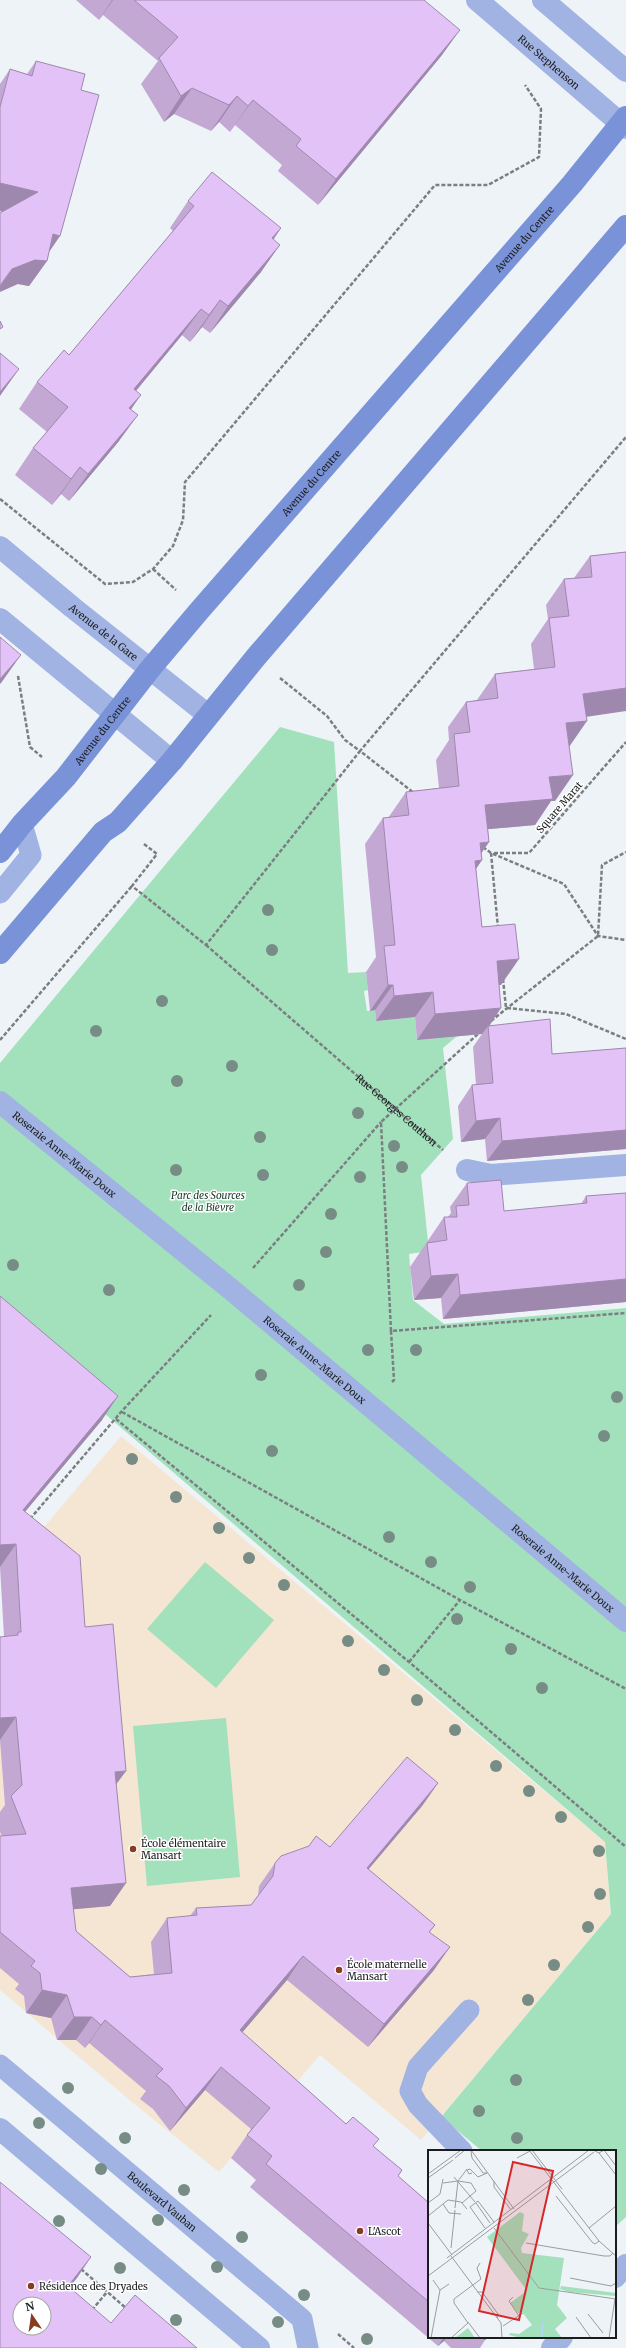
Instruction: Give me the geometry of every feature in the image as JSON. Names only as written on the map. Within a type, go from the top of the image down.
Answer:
[{"type":"main road","name":"Avenue du Centre","points":[[0,852],[22,824],[66,777],[150,669],[624,123]]},
{"type":"main road","points":[[0,953],[103,832],[118,822],[172,761],[208,715],[626,226]]},
{"type":"street","name":"Rue Stephenson","points":[[477,0],[624,123]]},
{"type":"street","points":[[543,0],[626,71]]},
{"type":"street","name":"Avenue de la Gare","points":[[0,547],[208,715]]},
{"type":"street","points":[[0,619],[172,761]]},
{"type":"street","name":"Roseraie Anne-Marie Doux","points":[[0,1102],[233,1291],[626,1621]]},
{"type":"street","points":[[467,1170],[491,1175],[626,1165]]},
{"type":"street","points":[[0,2129],[259,2348]]},
{"type":"street","points":[[552,2348],[561,2338]]},
{"type":"lane","points":[[0,893],[32,855],[22,824]]},
{"type":"lane","points":[[461,2150],[418,2105],[410,2092],[418,2067],[469,2010]]},
{"type":"lane","name":"Boulevard Vauban","points":[[0,2065],[302,2319],[308,2348]]},
{"type":"path","points":[[0,499],[105,584],[134,582],[152,569],[173,546],[183,520],[185,482],[436,185],[488,185],[539,157],[541,109],[520,79]]},
{"type":"path","points":[[206,945],[360,752],[626,437]]},
{"type":"path","points":[[152,569],[182,596]]},
{"type":"path","points":[[18,672],[30,747],[43,758]]},
{"type":"path","points":[[277,675],[327,716],[345,740],[420,798]]},
{"type":"path","name":"Square Marat","points":[[491,853],[529,853],[626,742]]},
{"type":"path","points":[[0,1040],[132,886],[157,854],[144,844]]},
{"type":"path","points":[[479,844],[491,853],[564,884],[598,936]]},
{"type":"path","points":[[598,936],[602,865],[626,852]]},
{"type":"path","points":[[491,853],[499,930]]},
{"type":"path","name":"Rue Georges Couthon","points":[[132,886],[206,945],[467,1170]]},
{"type":"path","points":[[488,1024],[506,1008],[598,936],[626,940]]},
{"type":"path","points":[[503,977],[506,1008]]},
{"type":"path","points":[[506,1008],[566,1014],[626,1039]]},
{"type":"path","points":[[25,1525],[121,1412],[233,1291],[381,1122],[394,1108],[483,1029]]},
{"type":"path","points":[[366,1404],[394,1380],[381,1122]]},
{"type":"path","points":[[391,1331],[626,1313]]},
{"type":"path","points":[[121,1412],[460,1600],[626,1689]]},
{"type":"path","points":[[116,1419],[409,1662],[626,1847]]},
{"type":"path","points":[[409,1662],[460,1600]]},
{"type":"path","points":[[77,2266],[130,2312]]},
{"type":"path","points":[[88,2314],[107,2292]]},
{"type":"shaded area","points":[[121,1436],[605,1842],[611,1914],[421,2140],[320,2055],[219,2172],[133,2103],[0,1990],[0,1656],[5,1655],[1,1578]]},
{"type":"green space","name":"Parc des Sources de la Bièvre","points":[[280,727],[334,742],[348,973],[366,972],[368,990],[364,991],[367,1011],[375,1010],[376,1021],[415,1017],[417,1040],[450,1037],[482,1015],[443,1048],[453,1139],[421,1175],[429,1251],[409,1254],[413,1300],[444,1324],[626,1308],[626,2217],[616,2226],[616,2150],[481,2150],[441,2117],[611,1914],[605,1842],[0,1324],[0,1063]]},
{"type":"green space","points":[[205,1562],[274,1620],[216,1688],[147,1629]]},
{"type":"green space","points":[[226,1718],[240,1877],[147,1886],[133,1726]]},
{"type":"building","points":[[134,0],[424,0],[460,30],[336,179],[296,146],[301,139],[253,100],[248,106],[237,96],[229,105],[192,88],[181,96],[159,58],[178,37]]},
{"type":"building","points":[[36,61],[85,74],[81,90],[99,95],[60,236],[53,234],[47,261],[35,260],[12,269],[1,284],[0,290],[0,213],[38,192],[0,183],[0,107],[10,69],[32,76]]},
{"type":"building","points":[[212,172],[281,228],[272,238],[280,245],[228,306],[220,300],[209,315],[201,309],[134,389],[141,395],[129,408],[138,415],[88,474],[80,467],[71,479],[33,448],[68,407],[37,382],[64,350],[69,355],[194,206],[188,201]]},
{"type":"building","points":[[0,321],[3,327],[0,329]]},
{"type":"building","points":[[0,353],[19,369],[0,392]]},
{"type":"building","points":[[626,552],[626,688],[583,694],[587,721],[566,723],[573,775],[549,777],[553,799],[485,805],[489,842],[480,843],[482,860],[475,861],[482,927],[515,924],[519,959],[497,961],[501,1008],[435,1014],[433,992],[394,996],[393,985],[388,985],[384,946],[395,945],[383,818],[409,815],[406,792],[459,786],[454,734],[470,732],[466,702],[498,698],[495,674],[555,667],[549,618],[569,616],[564,579],[592,577],[590,556]]},
{"type":"building","points":[[0,637],[21,655],[0,679]]},
{"type":"building","points":[[550,1019],[552,1054],[626,1048],[626,1130],[502,1141],[500,1118],[476,1121],[472,1085],[493,1083],[488,1026]]},
{"type":"building","points":[[501,1180],[504,1211],[587,1203],[586,1196],[626,1193],[626,1279],[460,1295],[458,1274],[431,1276],[427,1243],[447,1240],[444,1217],[457,1217],[456,1206],[469,1205],[467,1183]]},
{"type":"building","points":[[0,1296],[118,1396],[23,1510],[80,1556],[85,1627],[113,1624],[126,1771],[115,1772],[126,1883],[71,1888],[76,1931],[130,1977],[172,1973],[167,1918],[197,1915],[196,1908],[251,1905],[273,1876],[275,1863],[281,1856],[309,1846],[316,1836],[330,1847],[407,1757],[438,1783],[367,1868],[435,1925],[429,1932],[450,1947],[384,2024],[303,1956],[240,2030],[346,2124],[353,2117],[379,2139],[373,2146],[402,2170],[398,2176],[428,2202],[428,2301],[266,2164],[272,2156],[247,2135],[270,2108],[221,2067],[186,2108],[169,2086],[156,2076],[163,2069],[105,2020],[101,2025],[92,2017],[74,2017],[67,1995],[42,1990],[40,1973],[31,1966],[35,1961],[0,1932],[0,1836],[26,1834],[11,1796],[22,1785],[16,1717],[0,1718],[0,1637],[18,1635],[18,1632],[21,1632],[16,1544],[0,1545]]},
{"type":"building","points":[[0,2182],[91,2257],[68,2286],[111,2323],[135,2295],[197,2348],[0,2348]]},
{"type":"place","name":"École élémentaire Mansart","points":[[133,1849]]},
{"type":"place","name":"École maternelle Mansart","points":[[339,1970]]},
{"type":"place","name":"L'Ascot","points":[[360,2231]]},
{"type":"place","name":"Résidence des Dryades","points":[[31,2286]]}]
